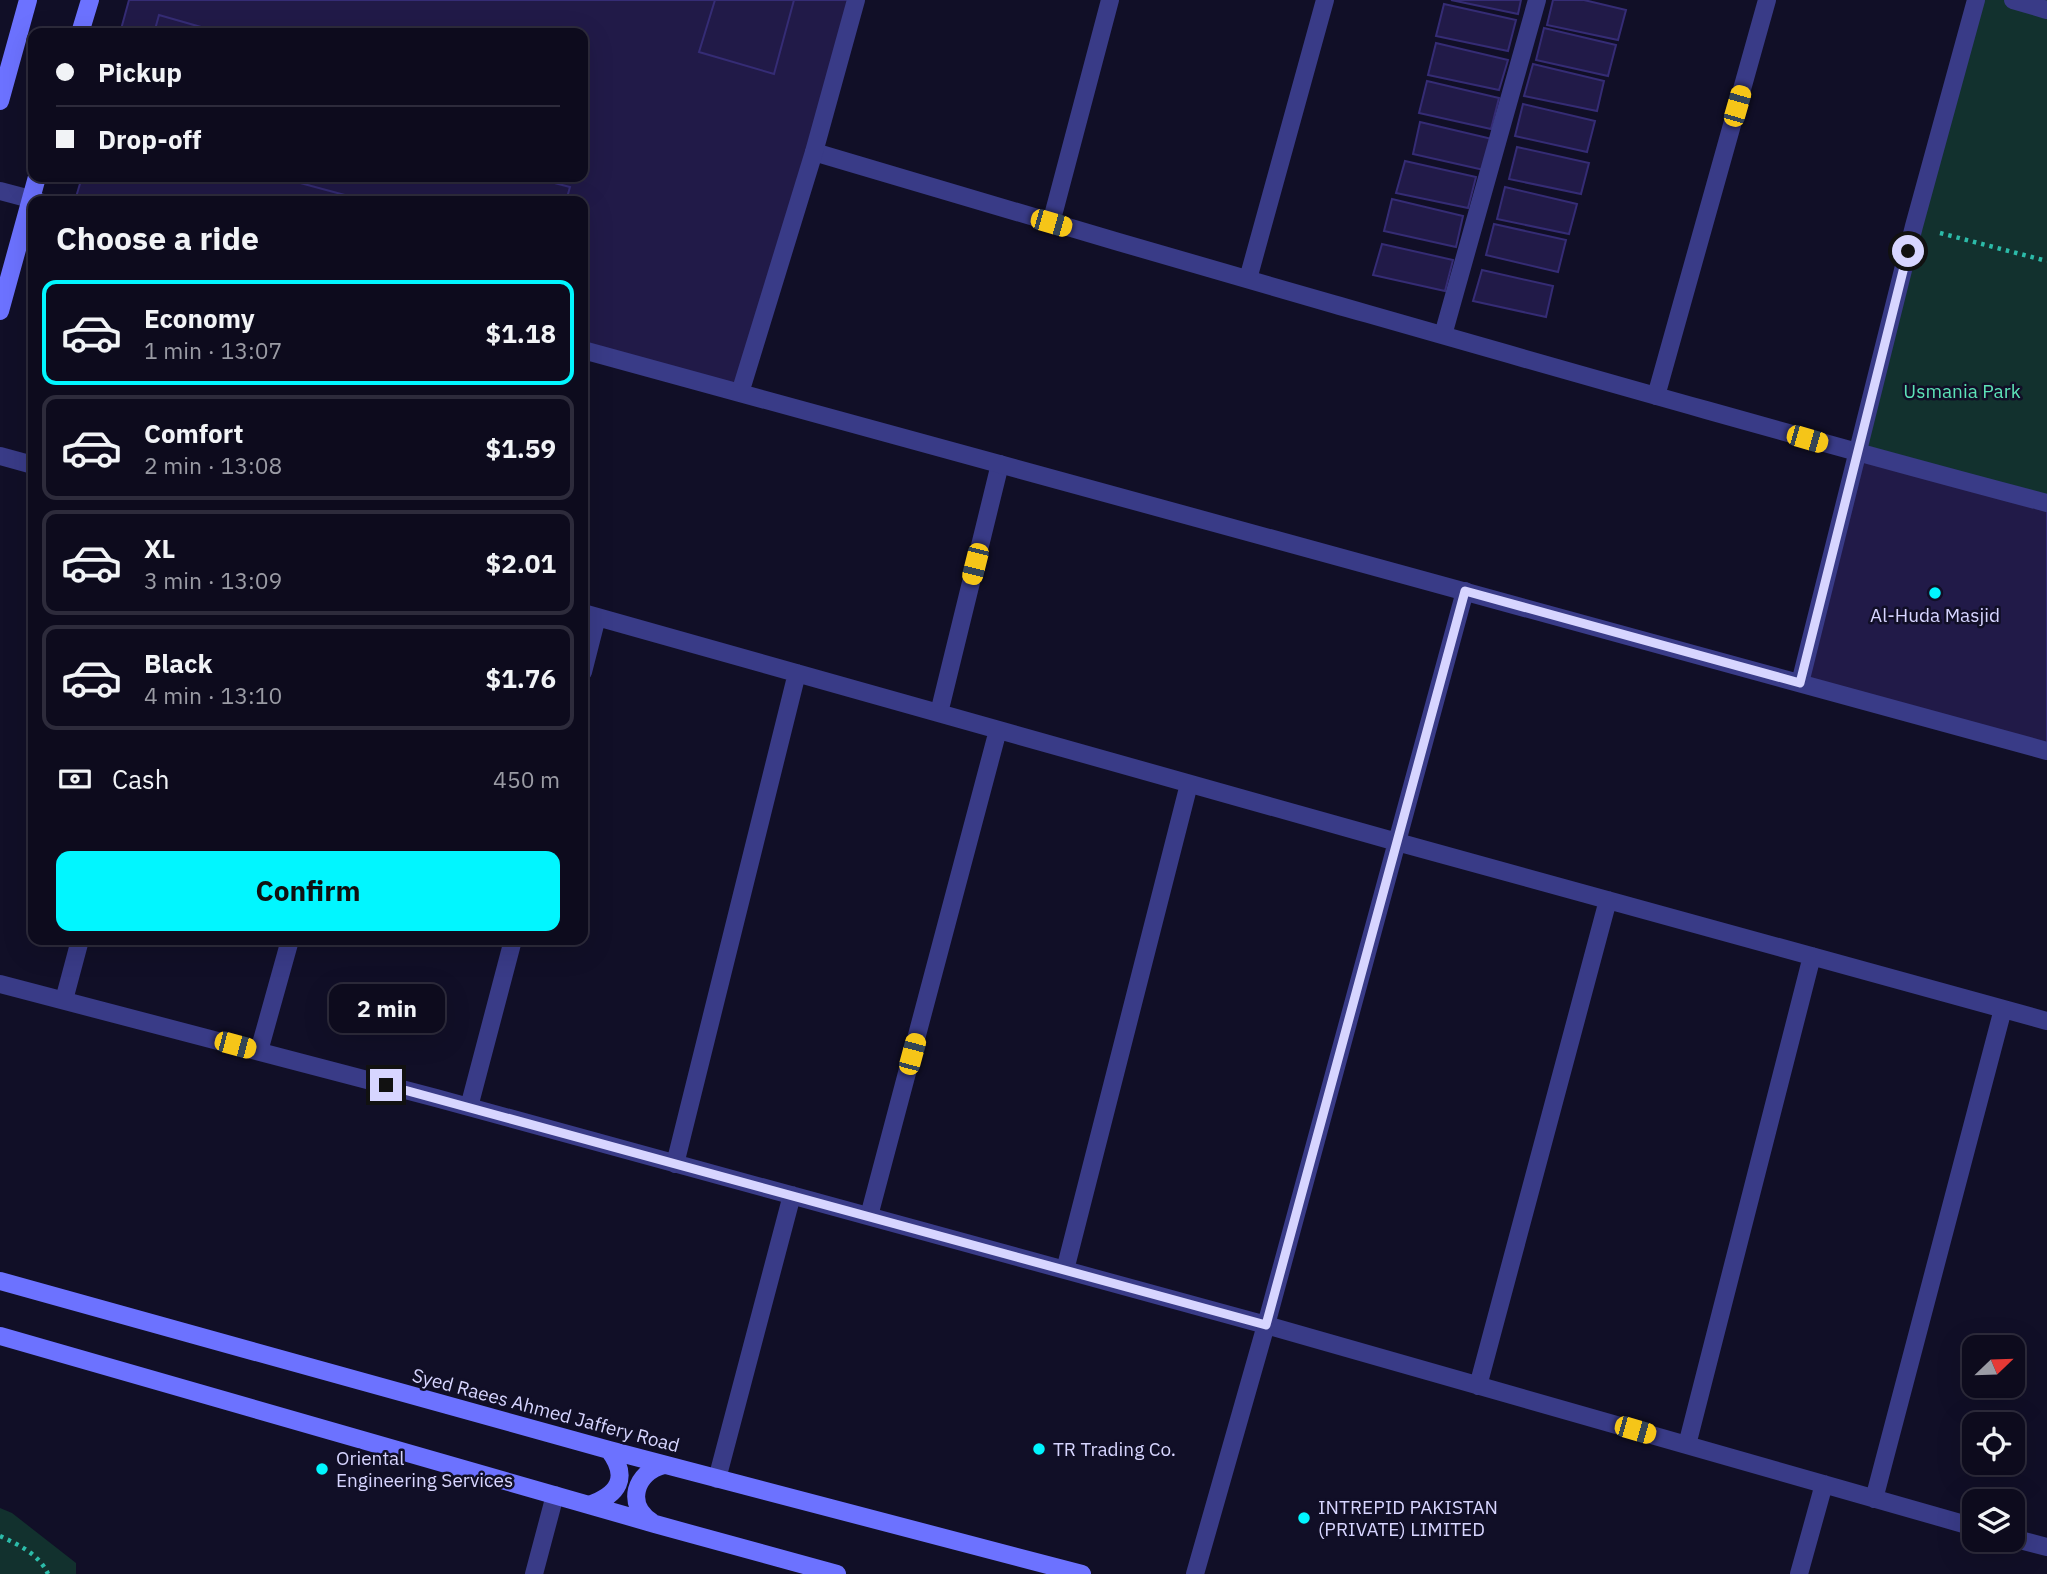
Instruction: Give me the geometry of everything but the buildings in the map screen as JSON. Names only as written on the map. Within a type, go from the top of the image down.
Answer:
[{"type":"main road","points":[[0,101],[28,0]]},
{"type":"main road","points":[[82,28],[90,0]]},
{"type":"main road","points":[[0,311],[28,220]]},
{"type":"main road","name":"Syed Raees Ahmed Jaffery Road","points":[[0,1281],[664,1465],[1082,1574]]},
{"type":"main road","points":[[0,1336],[837,1574]]},
{"type":"main road","points":[[589,1504],[615,1492],[619,1485],[619,1468],[609,1450]]},
{"type":"main road","points":[[655,1524],[646,1519],[640,1511],[636,1491],[646,1473],[654,1467],[664,1465]]},
{"type":"street","points":[[740,393],[814,152],[856,0]]},
{"type":"street","points":[[1051,223],[1110,0]]},
{"type":"street","points":[[1248,279],[1325,0]]},
{"type":"street","points":[[1443,335],[1537,0]]},
{"type":"street","points":[[1657,396],[1767,0]]},
{"type":"street","points":[[1800,683],[1914,226],[1976,0]]},
{"type":"street","points":[[2013,0],[2047,10]]},
{"type":"street","points":[[814,152],[1051,223],[1657,396],[2047,503]]},
{"type":"street","points":[[0,191],[28,198]]},
{"type":"street","points":[[588,351],[2047,751]]},
{"type":"street","points":[[0,456],[28,464]]},
{"type":"street","points":[[939,713],[1000,464]]},
{"type":"street","points":[[1195,1574],[1266,1325],[1465,591]]},
{"type":"street","points":[[590,615],[2047,1021]]},
{"type":"street","points":[[675,1164],[797,673]]},
{"type":"street","points":[[869,1216],[998,730]]},
{"type":"street","points":[[1065,1270],[1189,784]]},
{"type":"street","points":[[1478,1386],[1608,900]]},
{"type":"street","points":[[64,1000],[79,945]]},
{"type":"street","points":[[259,1051],[289,945]]},
{"type":"street","points":[[469,1107],[512,945]]},
{"type":"street","points":[[1687,1445],[1812,956]]},
{"type":"street","points":[[0,984],[469,1107],[1266,1325],[1962,1524]]},
{"type":"street","points":[[1874,1499],[2003,1009]]},
{"type":"street","points":[[717,1479],[792,1195]]},
{"type":"street","points":[[1799,1574],[1824,1484]]},
{"type":"street","points":[[534,1574],[555,1495]]},
{"type":"street","points":[[2025,1542],[2047,1548]]},
{"type":"path","points":[[1914,226],[2047,261]]},
{"type":"path","points":[[0,1536],[30,1552],[43,1563],[48,1574]]},
{"type":"green space","name":"Usmania Park","points":[[1977,0],[2047,0],[2047,503],[1858,453]]},
{"type":"green space","points":[[0,1508],[12,1513],[76,1563],[76,1574],[0,1574]]},
{"type":"place","name":"Al-Huda Masjid","points":[[1935,593]]},
{"type":"place","name":"TR Trading Co.","points":[[1039,1449]]},
{"type":"place","name":"Oriental Engineering Services","points":[[322,1469]]},
{"type":"place","name":"INTREPID PAKISTAN (PRIVATE) LIMITED","points":[[1304,1518]]},
{"type":"route","points":[[386,1085],[1266,1325],[1465,591],[1800,683],[1908,251]]}]
